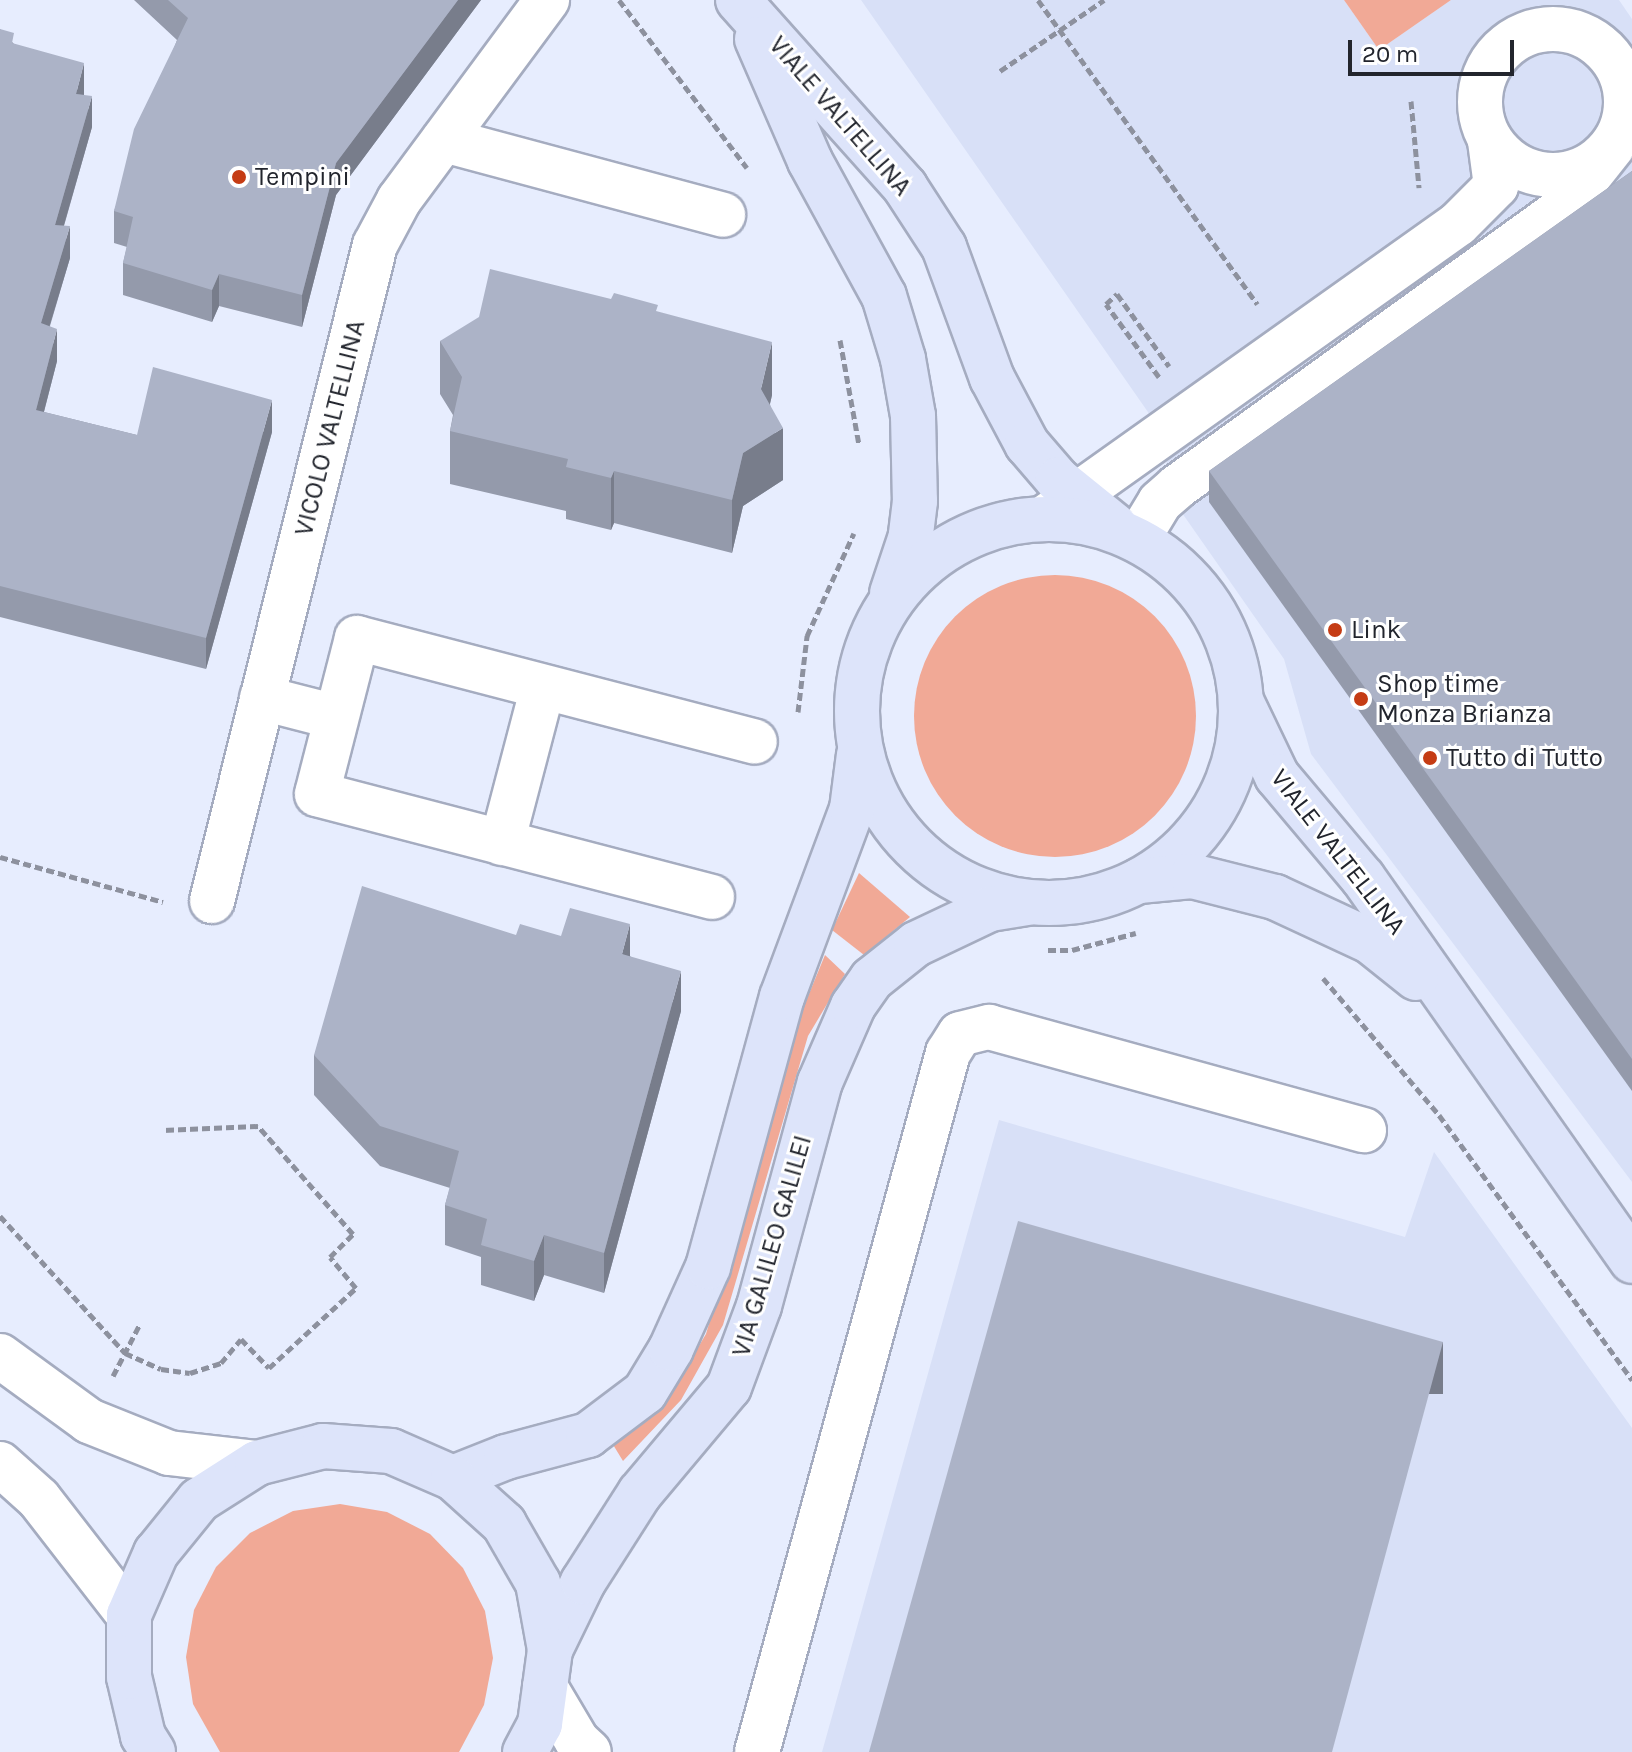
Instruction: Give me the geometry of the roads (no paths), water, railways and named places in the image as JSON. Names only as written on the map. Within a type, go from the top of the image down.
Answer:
[{"type":"main road","name":"VIALE VALTELLINA","points":[[740,4],[881,157],[929,223],[957,275],[1001,401],[1040,461],[1060,508],[1137,540],[1183,572],[1213,610],[1233,655],[1241,697],[1269,763],[1363,878],[1446,1003],[1632,1261]]},
{"type":"main road","name":"VIALE VALTELLINA","points":[[740,4],[810,161],[884,296],[903,359],[916,446],[914,518],[899,577],[878,626]]},
{"type":"main road","points":[[453,1478],[506,1457],[588,1435],[645,1392],[671,1349],[708,1267],[785,987],[845,831],[857,784],[863,664],[878,626],[904,585],[947,548],[995,526],[1060,508]]},
{"type":"main road","points":[[858,724],[872,785],[908,841],[966,884],[1031,902],[1079,901],[1129,885],[1175,857],[1215,808],[1237,750],[1241,697]]},
{"type":"main road","name":"VIALE VALTELLINA","points":[[1129,885],[1162,876],[1192,876],[1275,897],[1370,941],[1446,1003]]},
{"type":"main road","name":"VIA GALILEO GALILEI","points":[[548,1669],[583,1582],[640,1493],[729,1387],[759,1306],[820,1082],[853,1006],[872,979],[916,944],[990,909],[1031,902]]},
{"type":"main road","points":[[153,1752],[143,1736],[129,1677],[129,1615],[156,1553],[199,1500],[257,1463],[323,1446],[391,1451],[453,1478],[504,1524],[538,1583],[548,1669],[540,1724],[525,1752]]},
{"type":"street","name":"VICOLO VALTELLINA","points":[[212,901],[375,245],[399,200],[547,0]]},
{"type":"street","points":[[1060,508],[1445,233],[1496,186],[1490,141],[1479,97],[1496,55],[1536,30],[1561,29],[1586,36],[1606,52],[1620,72],[1626,98],[1623,123],[1613,146],[1563,209],[1177,487],[1160,502],[1137,540]]},
{"type":"street","points":[[444,140],[723,215]]},
{"type":"street","points":[[1490,141],[1505,159],[1548,177],[1594,164],[1613,146]]},
{"type":"street","points":[[712,897],[317,794],[357,638],[755,742]]},
{"type":"street","points":[[502,843],[543,687]]},
{"type":"street","points":[[262,698],[336,717]]},
{"type":"street","points":[[757,1752],[948,1053],[960,1034],[989,1027],[1364,1130]]},
{"type":"street","points":[[0,1356],[89,1421],[169,1453],[257,1463]]},
{"type":"street","points":[[0,1464],[39,1499],[129,1615]]},
{"type":"street","points":[[548,1669],[577,1741],[589,1752]]},
{"type":"place","name":"Tempini","points":[[239,177]]},
{"type":"place","name":"Link","points":[[1335,630]]},
{"type":"place","name":"Shop time Monza Brianza","points":[[1361,699]]},
{"type":"place","name":"Tutto di Tutto","points":[[1430,758]]}]
